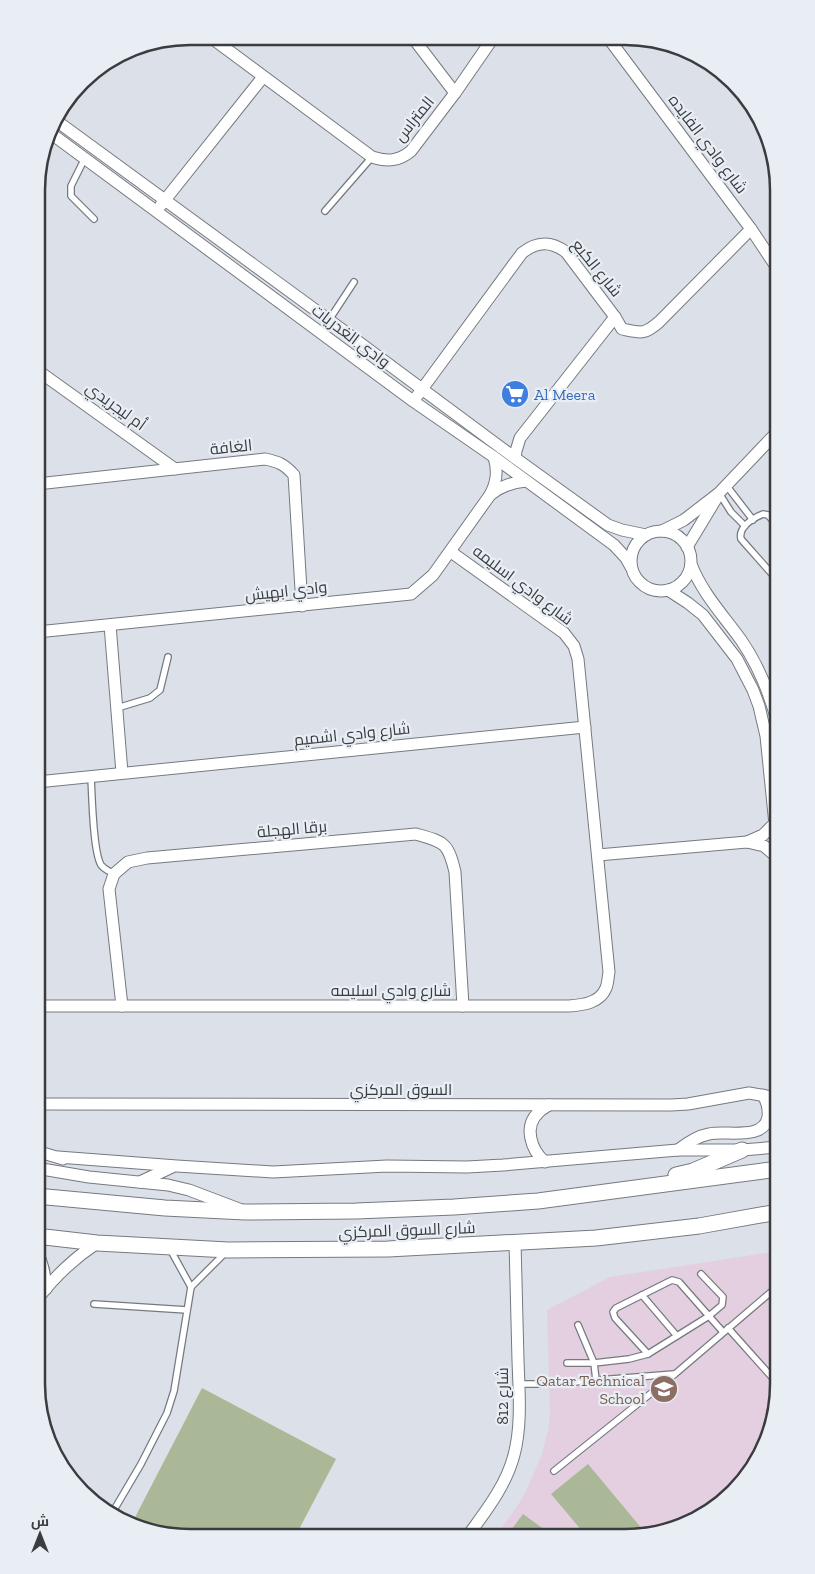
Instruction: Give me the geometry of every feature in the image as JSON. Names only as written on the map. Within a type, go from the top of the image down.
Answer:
[{"type":"main road","points":[[645,1188],[668,1178],[693,1171],[742,1150]]},
{"type":"main road","name":"شارع السوق المركزي","points":[[45,1197],[165,1208],[245,1212],[356,1211],[538,1201],[770,1170]]},
{"type":"main road","points":[[699,1226],[770,1204]]},
{"type":"main road","name":"شارع السوق المركزي","points":[[45,1237],[169,1248],[228,1250],[388,1249],[596,1238],[699,1226],[770,1213]]},
{"type":"street","name":"المتراس","points":[[221,45],[372,156],[382,160],[403,157],[411,151],[488,45]]},
{"type":"street","points":[[418,45],[455,93]]},
{"type":"street","name":"شارع وادي الفايده","points":[[613,45],[751,229],[770,258]]},
{"type":"street","points":[[157,210],[263,77]]},
{"type":"street","name":"وادي الغدريات","points":[[61,125],[608,525],[646,535]]},
{"type":"street","name":"وادي الغدريات","points":[[55,137],[157,210],[413,402],[494,457],[614,545],[626,558],[631,567]]},
{"type":"street","name":"شارع الكبع","points":[[413,402],[522,253],[530,247],[539,244],[558,246],[566,252],[615,317],[622,330],[648,332],[751,229]]},
{"type":"street","points":[[515,458],[520,438],[615,317]]},
{"type":"street","name":"أم ليجريدي","points":[[45,376],[175,469]]},
{"type":"street","points":[[691,564],[690,570],[679,585],[668,590],[654,590],[637,579],[631,567],[631,555],[640,539],[684,520],[722,489],[770,439]]},
{"type":"street","name":"وادي ابهيش","points":[[45,631],[411,594],[433,575],[490,495],[494,488],[497,473],[494,457]]},
{"type":"street","name":"الغافة","points":[[45,483],[265,459],[276,461],[286,466],[294,475],[302,606]]},
{"type":"street","name":"وادي ابهيش","points":[[490,495],[503,486],[518,481],[526,481]]},
{"type":"street","points":[[687,547],[722,489]]},
{"type":"street","points":[[662,531],[679,537],[687,547],[695,575],[707,596],[741,641],[770,700]]},
{"type":"street","name":"شارع وادي اسليمه","points":[[45,1006],[569,1006],[585,1005],[597,999],[606,988],[609,972],[578,659],[574,646],[564,634],[450,552]]},
{"type":"street","points":[[668,590],[703,615],[737,659],[759,706],[766,736],[770,775]]},
{"type":"street","points":[[110,625],[122,774]]},
{"type":"street","name":"شارع وادي اشميم","points":[[45,781],[585,726]]},
{"type":"street","points":[[747,842],[763,835],[770,828]]},
{"type":"street","name":"برقا الهجلة","points":[[114,874],[128,862],[147,858],[416,834],[433,839],[445,845],[452,859],[455,872],[463,1006]]},
{"type":"street","points":[[598,855],[747,842],[764,846],[770,850]]},
{"type":"street","points":[[114,874],[110,890],[122,1006]]},
{"type":"street","name":"السوق المركزي","points":[[45,1104],[671,1105],[688,1104],[749,1093],[770,1096]]},
{"type":"street","points":[[678,1150],[685,1144],[711,1133],[745,1133],[764,1127],[769,1110],[764,1095]]},
{"type":"street","points":[[545,1162],[533,1148],[530,1134],[533,1120],[538,1112],[549,1105]]},
{"type":"street","points":[[45,1153],[58,1157],[273,1172],[387,1166],[468,1167],[678,1150],[742,1150],[770,1148]]},
{"type":"street","points":[[58,1157],[89,1177]]},
{"type":"street","points":[[140,1182],[177,1166]]},
{"type":"street","name":"شارع السوق المركزي","points":[[45,1170],[89,1177],[168,1185],[189,1190],[245,1212]]},
{"type":"street","name":"شارع 812","points":[[473,1529],[507,1475],[514,1455],[518,1431],[519,1384],[515,1242]]},
{"type":"street","points":[[45,1289],[69,1263],[97,1243]]},
{"type":"lane","points":[[325,211],[372,156]]},
{"type":"lane","points":[[85,158],[71,186],[71,196],[94,219]]},
{"type":"lane","points":[[329,320],[354,282]]},
{"type":"lane","points":[[722,489],[754,520]]},
{"type":"lane","points":[[722,489],[731,512],[745,526]]},
{"type":"lane","points":[[770,517],[768,515],[759,515],[740,531],[742,539],[770,572]]},
{"type":"lane","points":[[117,708],[150,698],[160,690],[168,657]]},
{"type":"lane","points":[[90,777],[96,850],[100,863],[105,870],[114,874]]},
{"type":"lane","points":[[169,1248],[191,1287]]},
{"type":"lane","points":[[115,1508],[141,1464],[167,1413],[174,1391],[191,1287],[228,1250]]},
{"type":"lane","points":[[567,1363],[594,1363],[629,1359],[648,1354],[709,1316],[722,1305],[723,1301],[720,1293],[701,1274]]},
{"type":"lane","points":[[648,1354],[613,1316],[612,1312],[642,1294],[674,1280],[679,1282],[709,1316],[726,1330],[770,1376]]},
{"type":"lane","points":[[554,1471],[675,1374],[770,1293]]},
{"type":"lane","points":[[642,1294],[678,1336]]},
{"type":"lane","points":[[94,1304],[187,1310]]},
{"type":"lane","points":[[578,1325],[594,1363],[596,1380]]},
{"type":"lane","points":[[519,1384],[549,1384],[675,1374]]},
{"type":"shaded area","name":"Qatar Technical School","points":[[770,1252],[770,1393],[765,1422],[759,1439],[751,1456],[728,1487],[706,1505],[672,1521],[644,1528],[625,1529],[501,1529],[522,1499],[541,1457],[548,1431],[550,1414],[547,1310],[610,1277]]},
{"type":"green space","points":[[202,1388],[336,1459],[299,1529],[171,1528],[135,1518]]},
{"type":"green space","points":[[588,1464],[641,1528],[580,1529],[551,1494]]},
{"type":"green space","points":[[523,1514],[544,1529],[512,1529]]},
{"type":"place","name":"Al Meera","points":[[515,394]]},
{"type":"place","name":"Qatar Technical School","points":[[664,1389]]}]
